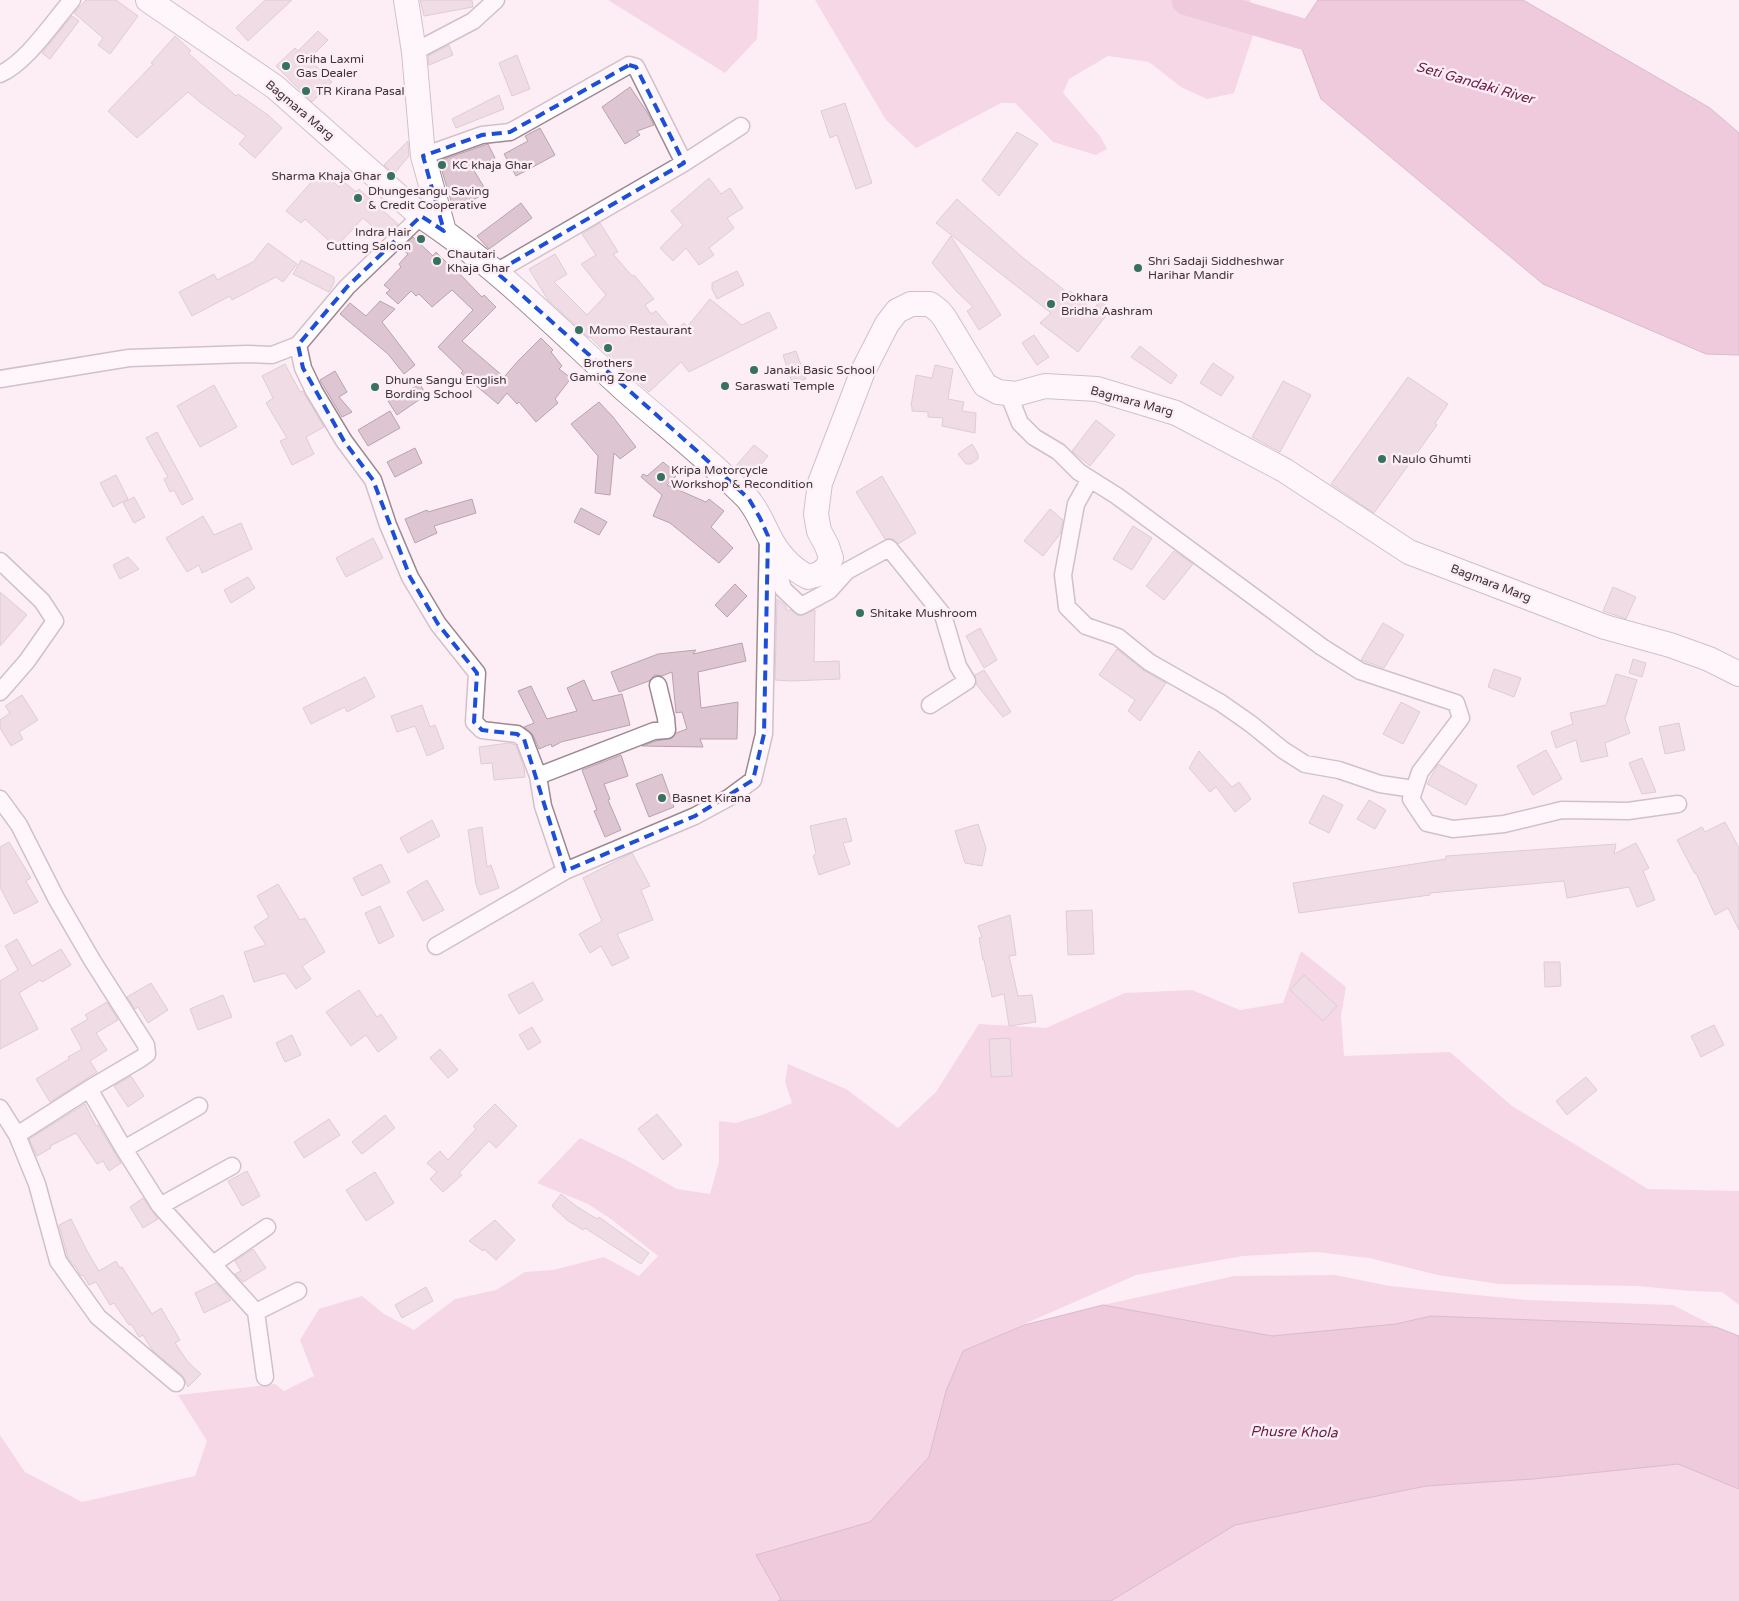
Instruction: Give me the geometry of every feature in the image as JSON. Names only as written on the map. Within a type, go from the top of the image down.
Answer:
[{"type":"main road","name":"Bagmara Marg","points":[[148,0],[276,87],[421,216],[444,230],[496,272],[648,411],[697,451],[749,499],[768,536],[781,556],[795,570],[808,577],[819,574],[828,568],[831,558],[819,531],[816,514],[820,483],[863,371],[887,324],[897,311],[911,304],[930,304],[944,317],[985,385],[998,392],[1016,394],[1045,386],[1097,389],[1176,413],[1284,470],[1409,552],[1605,627],[1670,645],[1709,659],[1739,674]]},
{"type":"main road","points":[[406,0],[414,52],[423,156],[444,230]]},
{"type":"street","points":[[0,74],[9,70],[25,56],[72,0]]},
{"type":"street","points":[[414,52],[473,21],[496,0]]},
{"type":"street","points":[[423,156],[482,135],[510,132],[629,65],[636,67],[684,163]]},
{"type":"street","points":[[496,272],[684,163],[741,126]]},
{"type":"street","points":[[0,379],[129,358],[247,354],[272,356],[298,345],[347,286],[421,216]]},
{"type":"street","points":[[298,345],[303,368],[314,391],[344,441],[373,480],[388,525],[410,577],[438,624],[476,673],[474,722],[482,730],[517,734],[524,739],[538,776],[543,806],[565,870]]},
{"type":"street","points":[[1008,393],[1020,424],[1034,437],[1059,452],[1078,472],[1117,496],[1322,647],[1360,672],[1456,703],[1461,718],[1420,772],[1411,799],[1427,823],[1453,829],[1504,824],[1562,810],[1628,811],[1678,804]]},
{"type":"street","points":[[1090,479],[1076,504],[1063,575],[1067,607],[1086,626],[1118,637],[1149,662],[1221,703],[1283,750],[1305,764],[1339,770],[1380,784],[1414,789]]},
{"type":"street","points":[[768,536],[783,589],[801,606],[830,591],[847,571],[888,548],[943,615],[958,666],[967,681],[930,705]]},
{"type":"street","points":[[436,946],[565,870],[695,816],[730,797],[753,780],[764,734],[768,536]]},
{"type":"street","points":[[0,561],[42,601],[55,621],[27,661],[0,692]]},
{"type":"street","points":[[538,776],[654,731],[667,730],[658,685]]},
{"type":"street","points":[[0,799],[19,826],[56,898],[146,1045],[147,1054],[16,1135]]},
{"type":"street","points":[[89,1089],[160,1206],[256,1312],[265,1377]]},
{"type":"street","points":[[124,1149],[199,1106]]},
{"type":"street","points":[[0,1108],[16,1135],[37,1184],[58,1262],[98,1317],[176,1383]]},
{"type":"street","points":[[160,1206],[232,1166]]},
{"type":"street","points":[[213,1264],[267,1227]]},
{"type":"street","points":[[256,1312],[298,1291]]},
{"type":"highlighted area","points":[[629,65],[636,67],[684,163],[496,272],[749,499],[760,518],[768,536],[764,734],[753,780],[695,816],[565,871],[524,739],[517,734],[482,730],[474,722],[477,673],[438,624],[410,577],[373,480],[344,441],[303,368],[298,345],[347,287],[421,216],[444,231],[423,156],[482,135],[510,132]]},
{"type":"shaded area","points":[[608,0],[759,0],[757,39],[725,73]]},
{"type":"shaded area","points":[[815,0],[1250,0],[1258,20],[1234,93],[1207,99],[1181,87],[1149,62],[1108,56],[1069,79],[1063,93],[1100,136],[1107,149],[1096,155],[1053,142],[1015,103],[1001,103],[916,148],[886,120]]},
{"type":"shaded area","points":[[1301,951],[1346,987],[1341,1016],[1344,1056],[1450,1052],[1512,1106],[1648,1189],[1739,1191],[1739,1305],[1722,1292],[1638,1286],[1499,1284],[1438,1275],[1369,1258],[1316,1252],[1243,1256],[1136,1275],[963,1351],[946,1391],[929,1457],[870,1522],[757,1555],[781,1599],[778,1601],[0,1601],[0,1435],[25,1472],[82,1502],[195,1476],[207,1441],[178,1395],[275,1384],[284,1391],[314,1376],[300,1340],[319,1309],[362,1296],[384,1314],[414,1330],[455,1299],[496,1290],[525,1272],[553,1270],[604,1257],[639,1276],[658,1256],[611,1219],[588,1204],[537,1183],[580,1138],[626,1160],[677,1189],[710,1194],[719,1162],[719,1121],[736,1123],[792,1103],[785,1082],[788,1064],[846,1089],[898,1128],[936,1092],[979,1024],[1046,1028],[1125,993],[1192,990],[1240,1010],[1283,1003]]},
{"type":"shaded area","points":[[1335,1275],[1390,1286],[1527,1300],[1673,1305],[1716,1327],[1431,1316],[1396,1324],[1272,1336],[1103,1305],[1234,1276]]},
{"type":"shaded area","points":[[1678,1464],[1739,1489],[1739,1601],[1111,1601],[1235,1525],[1426,1486],[1533,1479]]},
{"type":"water","points":[[1318,0],[1523,0],[1710,108],[1739,133],[1739,355],[1706,354],[1543,284],[1321,99],[1296,33]]},
{"type":"water","name":"Phusre Khola","points":[[1103,1305],[1272,1336],[1396,1324],[1431,1316],[1716,1327],[1739,1336],[1739,1489],[1678,1464],[1533,1479],[1426,1486],[1235,1525],[1111,1601],[778,1601],[781,1599],[756,1555],[870,1522],[929,1457],[946,1391],[963,1351],[1024,1325]]},
{"type":"building","points":[[86,0],[116,0],[138,16],[110,54],[98,45],[103,38],[74,13]]},
{"type":"building","points":[[265,0],[292,0],[248,41],[236,28]]},
{"type":"building","points":[[420,0],[472,0],[473,7],[424,16]]},
{"type":"building","points":[[72,16],[79,21],[50,59],[42,53]]},
{"type":"building","points":[[318,31],[328,40],[309,59],[332,82],[312,102],[276,66],[295,48],[298,51]]},
{"type":"building","points":[[175,36],[191,51],[188,53],[236,96],[238,94],[268,115],[282,128],[255,158],[239,144],[246,136],[188,92],[137,138],[108,111],[153,64],[151,63]]},
{"type":"building","points":[[449,45],[453,55],[429,65],[428,56]]},
{"type":"building","points":[[517,55],[530,89],[512,96],[499,63]]},
{"type":"building","points":[[630,87],[654,125],[637,131],[640,135],[625,144],[602,107]]},
{"type":"building","points":[[499,95],[504,109],[456,128],[452,119]]},
{"type":"building","points":[[845,103],[872,183],[856,189],[837,135],[830,138],[821,111]]},
{"type":"building","points":[[540,128],[555,155],[516,176],[504,154],[528,141],[525,136]]},
{"type":"building","points":[[1017,132],[1038,144],[999,196],[982,180]]},
{"type":"building","points":[[408,141],[409,156],[394,174],[384,165]]},
{"type":"building","points":[[488,144],[495,158],[473,169],[487,192],[454,211],[439,161]]},
{"type":"building","points":[[321,171],[339,187],[344,182],[356,192],[359,189],[398,224],[384,237],[363,218],[336,247],[305,219],[301,223],[286,211]]},
{"type":"building","points":[[709,178],[721,194],[730,188],[743,208],[727,218],[734,228],[709,248],[714,255],[699,265],[686,248],[673,261],[660,248],[683,225],[671,211]]},
{"type":"building","points":[[957,199],[1022,257],[1068,293],[1070,291],[1093,310],[1100,301],[1111,309],[1078,352],[1040,323],[1051,313],[936,223]]},
{"type":"building","points":[[521,203],[532,218],[489,249],[477,236]]},
{"type":"building","points":[[600,223],[618,252],[613,254],[654,299],[645,305],[651,314],[656,311],[674,332],[684,323],[687,327],[710,299],[742,325],[769,312],[777,328],[689,372],[681,362],[649,392],[548,300],[529,269],[555,254],[567,274],[554,282],[587,315],[606,295],[581,264],[596,255],[582,234]]},
{"type":"building","points":[[951,236],[1001,315],[979,330],[967,311],[973,307],[932,263]]},
{"type":"building","points":[[413,237],[433,256],[436,252],[482,297],[484,295],[496,307],[462,341],[504,377],[541,338],[553,350],[551,352],[562,366],[559,369],[571,378],[555,399],[558,403],[536,422],[519,402],[517,404],[507,393],[498,404],[461,373],[463,371],[438,347],[473,310],[452,290],[432,307],[419,294],[416,296],[411,291],[398,304],[386,293],[390,290],[384,285],[401,267],[399,264],[408,254],[401,249]]},
{"type":"building","points":[[268,243],[297,264],[283,282],[276,277],[232,300],[230,296],[192,316],[179,292],[214,274],[217,280],[253,262]]},
{"type":"building","points":[[301,260],[334,277],[334,283],[329,292],[293,274]]},
{"type":"building","points":[[737,271],[744,285],[717,299],[712,289],[712,283]]},
{"type":"building","points":[[380,301],[395,309],[382,322],[415,365],[404,374],[388,354],[340,314],[350,303],[366,316]]},
{"type":"building","points":[[1034,335],[1049,357],[1037,365],[1022,343]]},
{"type":"building","points":[[1140,346],[1177,375],[1171,384],[1131,357]]},
{"type":"building","points":[[796,351],[806,379],[792,383],[783,355]]},
{"type":"building","points":[[1213,363],[1234,377],[1221,396],[1200,383]]},
{"type":"building","points":[[285,364],[300,392],[303,391],[324,427],[306,437],[314,454],[292,465],[280,441],[287,438],[266,403],[273,398],[262,376]]},
{"type":"building","points":[[935,365],[953,369],[948,399],[964,402],[962,411],[976,413],[975,433],[942,426],[943,418],[928,417],[928,412],[912,411],[911,406],[916,375],[932,378]]},
{"type":"building","points":[[335,371],[347,392],[339,397],[352,412],[342,417],[320,380]]},
{"type":"building","name":"Naulo Ghumti","points":[[1408,377],[1448,404],[1435,423],[1437,425],[1374,513],[1331,484]]},
{"type":"building","points":[[1283,381],[1311,395],[1280,452],[1252,437]]},
{"type":"building","points":[[420,384],[426,395],[397,415],[388,401]]},
{"type":"building","points":[[214,385],[237,427],[200,447],[177,406]]},
{"type":"building","points":[[599,402],[636,447],[620,459],[614,453],[610,495],[595,493],[598,456],[571,424]]},
{"type":"building","points":[[390,411],[400,428],[368,446],[358,430]]},
{"type":"building","points":[[1096,420],[1115,435],[1090,466],[1072,451]]},
{"type":"building","points":[[157,432],[193,499],[182,505],[174,490],[170,492],[164,479],[168,477],[146,438]]},
{"type":"building","points":[[972,444],[978,454],[978,459],[971,464],[966,464],[958,454]]},
{"type":"building","points":[[754,445],[768,456],[748,480],[735,467]]},
{"type":"building","points":[[415,448],[422,463],[395,477],[387,462]]},
{"type":"building","points":[[663,462],[678,474],[667,485],[706,502],[709,499],[724,511],[711,527],[733,548],[719,563],[670,523],[653,516],[662,495],[641,477],[643,474],[647,476]]},
{"type":"building","points":[[116,475],[128,499],[113,507],[100,483]]},
{"type":"building","points":[[882,476],[916,533],[898,544],[893,539],[885,539],[856,492]]},
{"type":"building","points":[[134,497],[145,517],[134,523],[123,503]]},
{"type":"building","points":[[472,499],[476,513],[434,526],[437,533],[415,543],[405,519],[427,510],[428,512]]},
{"type":"building","points":[[581,508],[607,522],[599,535],[574,522]]},
{"type":"building","points":[[1050,509],[1063,520],[1060,534],[1043,556],[1024,541]]},
{"type":"building","points":[[203,516],[214,535],[241,523],[252,549],[202,573],[199,565],[187,572],[166,538]]},
{"type":"building","points":[[1133,526],[1152,538],[1132,570],[1113,559]]},
{"type":"building","points":[[373,538],[383,558],[346,577],[336,558]]},
{"type":"building","points":[[1174,551],[1193,564],[1164,600],[1146,586]]},
{"type":"building","points":[[128,557],[139,569],[120,579],[113,565]]},
{"type":"building","points":[[248,577],[255,588],[231,603],[224,590]]},
{"type":"building","points":[[735,584],[747,596],[727,617],[715,605]]},
{"type":"building","points":[[1613,587],[1636,597],[1626,619],[1603,611]]},
{"type":"building","points":[[0,592],[27,615],[0,646]]},
{"type":"building","points":[[777,599],[786,606],[786,610],[791,610],[799,616],[815,610],[814,662],[839,661],[840,679],[775,680]]},
{"type":"building","points":[[1383,623],[1404,635],[1384,668],[1361,660]]},
{"type":"building","points":[[980,628],[997,660],[984,668],[966,636]]},
{"type":"building","points":[[742,643],[746,661],[698,672],[701,708],[738,702],[737,739],[700,739],[703,747],[642,746],[672,738],[676,733],[687,729],[682,712],[676,713],[672,672],[662,676],[655,675],[649,681],[619,692],[611,672],[658,654],[696,650],[693,654]]},
{"type":"building","points":[[1117,649],[1143,670],[1166,683],[1140,721],[1128,711],[1135,700],[1099,675]]},
{"type":"building","points":[[1633,659],[1646,663],[1642,677],[1629,673]]},
{"type":"building","points":[[1494,669],[1521,678],[1514,697],[1488,687]]},
{"type":"building","points":[[984,670],[1011,712],[1003,717],[976,684],[975,675]]},
{"type":"building","points":[[1616,674],[1637,680],[1625,719],[1630,733],[1605,743],[1608,756],[1581,762],[1576,740],[1556,748],[1551,732],[1573,724],[1570,713],[1606,705]]},
{"type":"building","points":[[365,677],[375,697],[347,712],[345,707],[311,724],[303,708]]},
{"type":"building","points":[[584,680],[593,701],[622,694],[630,725],[561,742],[552,747],[551,744],[539,749],[533,735],[524,727],[534,723],[518,691],[531,686],[547,719],[577,711],[567,688]]},
{"type":"building","points":[[22,695],[38,720],[19,732],[23,739],[11,746],[0,728],[0,720],[10,713],[5,706]]},
{"type":"building","points":[[1401,702],[1420,712],[1403,744],[1383,734]]},
{"type":"building","points":[[422,705],[430,727],[435,725],[444,748],[427,756],[415,726],[397,732],[391,716]]},
{"type":"building","points":[[1679,723],[1685,750],[1665,754],[1659,727]]},
{"type":"building","points":[[509,743],[516,745],[525,777],[494,780],[492,763],[481,764],[479,747]]},
{"type":"building","points":[[1546,750],[1562,779],[1533,795],[1517,766]]},
{"type":"building","points":[[1199,751],[1232,787],[1239,782],[1251,799],[1235,812],[1216,787],[1210,792],[1189,768]]},
{"type":"building","points":[[621,755],[628,776],[604,784],[610,799],[608,800],[621,830],[605,837],[594,811],[597,810],[582,770]]},
{"type":"building","points":[[1642,758],[1656,792],[1642,794],[1629,763]]},
{"type":"building","points":[[1438,764],[1477,785],[1466,805],[1427,784]]},
{"type":"building","points":[[662,774],[674,807],[649,817],[636,784]]},
{"type":"building","points":[[1323,795],[1343,805],[1329,833],[1309,823]]},
{"type":"building","points":[[1369,800],[1386,810],[1375,829],[1357,819]]},
{"type":"building","points":[[846,818],[852,841],[843,843],[850,864],[819,875],[813,856],[816,854],[810,826]]},
{"type":"building","points":[[432,820],[440,836],[408,853],[400,838]]},
{"type":"building","points":[[1725,822],[1739,848],[1739,930],[1728,908],[1715,915],[1696,873],[1677,840],[1702,827],[1705,832]]},
{"type":"building","points":[[978,824],[986,848],[982,866],[965,863],[955,831]]},
{"type":"building","points":[[482,827],[487,867],[491,865],[499,888],[480,895],[476,884],[468,830]]},
{"type":"building","points":[[9,842],[31,878],[26,881],[38,902],[14,914],[0,887],[0,847]]},
{"type":"building","points":[[1636,843],[1649,868],[1643,871],[1655,900],[1637,907],[1629,887],[1567,898],[1564,881],[1430,893],[1430,895],[1299,913],[1293,883],[1446,859],[1446,856],[1616,844],[1614,854]]},
{"type":"building","points":[[632,853],[650,886],[641,890],[653,920],[617,934],[629,958],[612,966],[601,946],[590,953],[579,934],[602,921],[583,878]]},
{"type":"building","points":[[381,864],[390,882],[362,896],[353,878]]},
{"type":"building","points":[[427,880],[444,910],[423,921],[407,892]]},
{"type":"building","points":[[278,884],[300,920],[305,918],[325,952],[302,966],[311,979],[296,989],[285,973],[254,982],[244,952],[266,945],[254,927],[269,917],[257,896]]},
{"type":"building","points":[[380,906],[394,936],[379,944],[365,913]]},
{"type":"building","points":[[1092,910],[1094,954],[1068,955],[1066,911]]},
{"type":"building","points":[[1010,915],[1016,955],[1009,956],[1018,996],[1032,995],[1036,1022],[1009,1026],[1004,994],[992,997],[979,938],[982,937],[978,926]]},
{"type":"building","points":[[17,939],[32,966],[61,949],[71,965],[19,993],[38,1029],[0,1049],[0,981],[18,970],[5,946]]},
{"type":"building","points":[[1544,962],[1560,962],[1561,986],[1545,987]]},
{"type":"building","points":[[1304,975],[1337,1006],[1323,1021],[1290,990]]},
{"type":"building","points":[[533,982],[543,1000],[519,1014],[508,995]]},
{"type":"building","points":[[151,983],[168,1010],[148,1023],[138,1007],[135,1009],[127,997]]},
{"type":"building","points":[[359,990],[377,1017],[381,1014],[397,1038],[378,1052],[366,1035],[351,1046],[326,1012]]},
{"type":"building","points":[[223,995],[232,1017],[198,1030],[190,1009]]},
{"type":"building","points":[[107,1002],[118,1020],[96,1033],[107,1050],[90,1061],[97,1072],[50,1102],[36,1079],[82,1049],[71,1029],[88,1019],[85,1015]]},
{"type":"building","points":[[1714,1025],[1724,1045],[1701,1057],[1691,1036]]},
{"type":"building","points":[[532,1027],[541,1042],[528,1050],[519,1035]]},
{"type":"building","points":[[292,1035],[301,1055],[285,1062],[276,1043]]},
{"type":"building","points":[[1010,1038],[1012,1076],[991,1077],[989,1039]]},
{"type":"building","points":[[440,1049],[458,1070],[448,1078],[430,1058]]},
{"type":"building","points":[[131,1076],[144,1096],[128,1107],[114,1086]]},
{"type":"building","points":[[1586,1077],[1597,1090],[1567,1115],[1556,1101]]},
{"type":"building","points":[[85,1104],[96,1126],[98,1125],[121,1163],[109,1171],[103,1161],[97,1164],[76,1133],[50,1146],[51,1148],[37,1156],[29,1139]]},
{"type":"building","points":[[495,1104],[517,1126],[496,1148],[489,1141],[459,1173],[462,1175],[443,1192],[430,1179],[437,1172],[427,1163],[440,1151],[448,1160],[476,1129],[473,1126]]},
{"type":"building","points":[[657,1114],[682,1145],[663,1160],[638,1129]]},
{"type":"building","points":[[385,1115],[395,1128],[362,1154],[352,1142]]},
{"type":"building","points":[[329,1119],[340,1135],[304,1158],[294,1142]]},
{"type":"building","points":[[247,1171],[260,1196],[242,1206],[228,1181]]},
{"type":"building","points":[[375,1172],[394,1203],[366,1221],[346,1190]]},
{"type":"building","points":[[561,1194],[597,1219],[599,1217],[649,1253],[641,1264],[585,1228],[583,1230],[567,1220],[552,1206]]},
{"type":"building","points":[[143,1198],[158,1219],[143,1228],[130,1207]]},
{"type":"building","points":[[71,1219],[99,1271],[116,1261],[120,1268],[122,1267],[152,1314],[161,1308],[180,1340],[175,1343],[188,1362],[201,1374],[188,1387],[182,1375],[153,1351],[143,1335],[139,1337],[114,1303],[110,1305],[96,1282],[89,1285],[68,1258],[59,1225]]},
{"type":"building","points":[[495,1220],[515,1240],[496,1260],[484,1249],[483,1251],[469,1241]]},
{"type":"building","points":[[253,1249],[266,1268],[243,1282],[235,1274],[241,1271],[235,1261]]},
{"type":"building","points":[[216,1283],[231,1300],[204,1313],[195,1293]]},
{"type":"building","points":[[426,1287],[433,1301],[402,1318],[395,1305]]},
{"type":"waterway","name":"Seti Gandaki River","points":[[1187,0],[1337,44]]},
{"type":"place","name":"Griha Laxmi Gas Dealer","points":[[286,66]]},
{"type":"place","name":"TR Kirana Pasal","points":[[306,91]]},
{"type":"place","name":"KC khaja Ghar","points":[[442,165]]},
{"type":"place","name":"Sharma Khaja Ghar","points":[[391,176]]},
{"type":"place","name":"Dhungesangu Saving & Credit Cooperative","points":[[358,198]]},
{"type":"place","name":"Indra Hair Cutting Saloon","points":[[421,239]]},
{"type":"place","name":"Chautari Khaja Ghar","points":[[437,261]]},
{"type":"place","name":"Shri Sadaji Siddheshwar Harihar Mandir","points":[[1138,268]]},
{"type":"place","name":"Pokhara Bridha Aashram","points":[[1051,304]]},
{"type":"place","name":"Momo Restaurant","points":[[579,330]]},
{"type":"place","name":"Brothers Gaming Zone","points":[[608,348]]},
{"type":"place","name":"Janaki Basic School","points":[[754,370]]},
{"type":"place","name":"Saraswati Temple","points":[[725,386]]},
{"type":"place","name":"Dhune Sangu English Bording School","points":[[375,387]]},
{"type":"place","name":"Naulo Ghumti","points":[[1382,459]]},
{"type":"place","name":"Kripa Motorcycle Workshop & Recondition","points":[[661,477]]},
{"type":"place","name":"Shitake Mushroom","points":[[860,613]]},
{"type":"place","name":"Basnet Kirana","points":[[662,798]]}]
